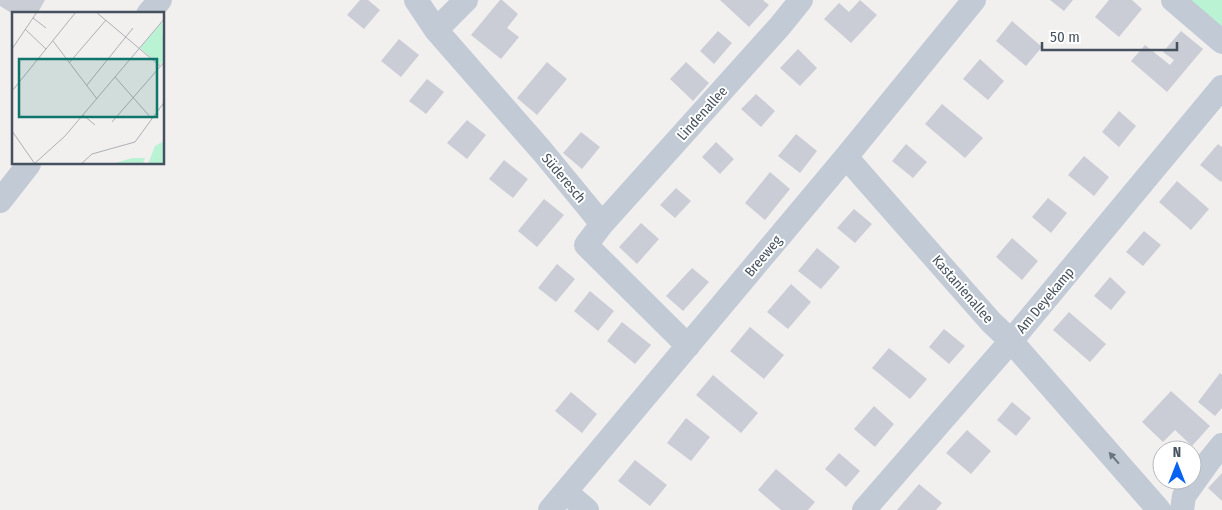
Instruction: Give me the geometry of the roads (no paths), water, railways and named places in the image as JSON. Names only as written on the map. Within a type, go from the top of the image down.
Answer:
[{"type":"street","points":[[150,12],[160,0]]},
{"type":"street","name":"Süderesch","points":[[416,0],[436,30],[542,151],[602,224]]},
{"type":"street","points":[[436,30],[466,0]]},
{"type":"street","name":"Lindenallee","points":[[602,224],[801,0]]},
{"type":"street","name":"Breeweg","points":[[550,510],[974,0]]},
{"type":"street","points":[[1173,0],[1222,42]]},
{"type":"street","name":"Am Deyekamp","points":[[864,510],[1011,341],[1222,87]]},
{"type":"street","name":"Kastanienallee","points":[[846,156],[1159,510]]},
{"type":"street","points":[[0,201],[28,165]]},
{"type":"street","points":[[602,224],[586,245],[688,346]]},
{"type":"street","points":[[1182,510],[1184,496],[1222,445]]},
{"type":"street","points":[[566,492],[587,510]]}]
